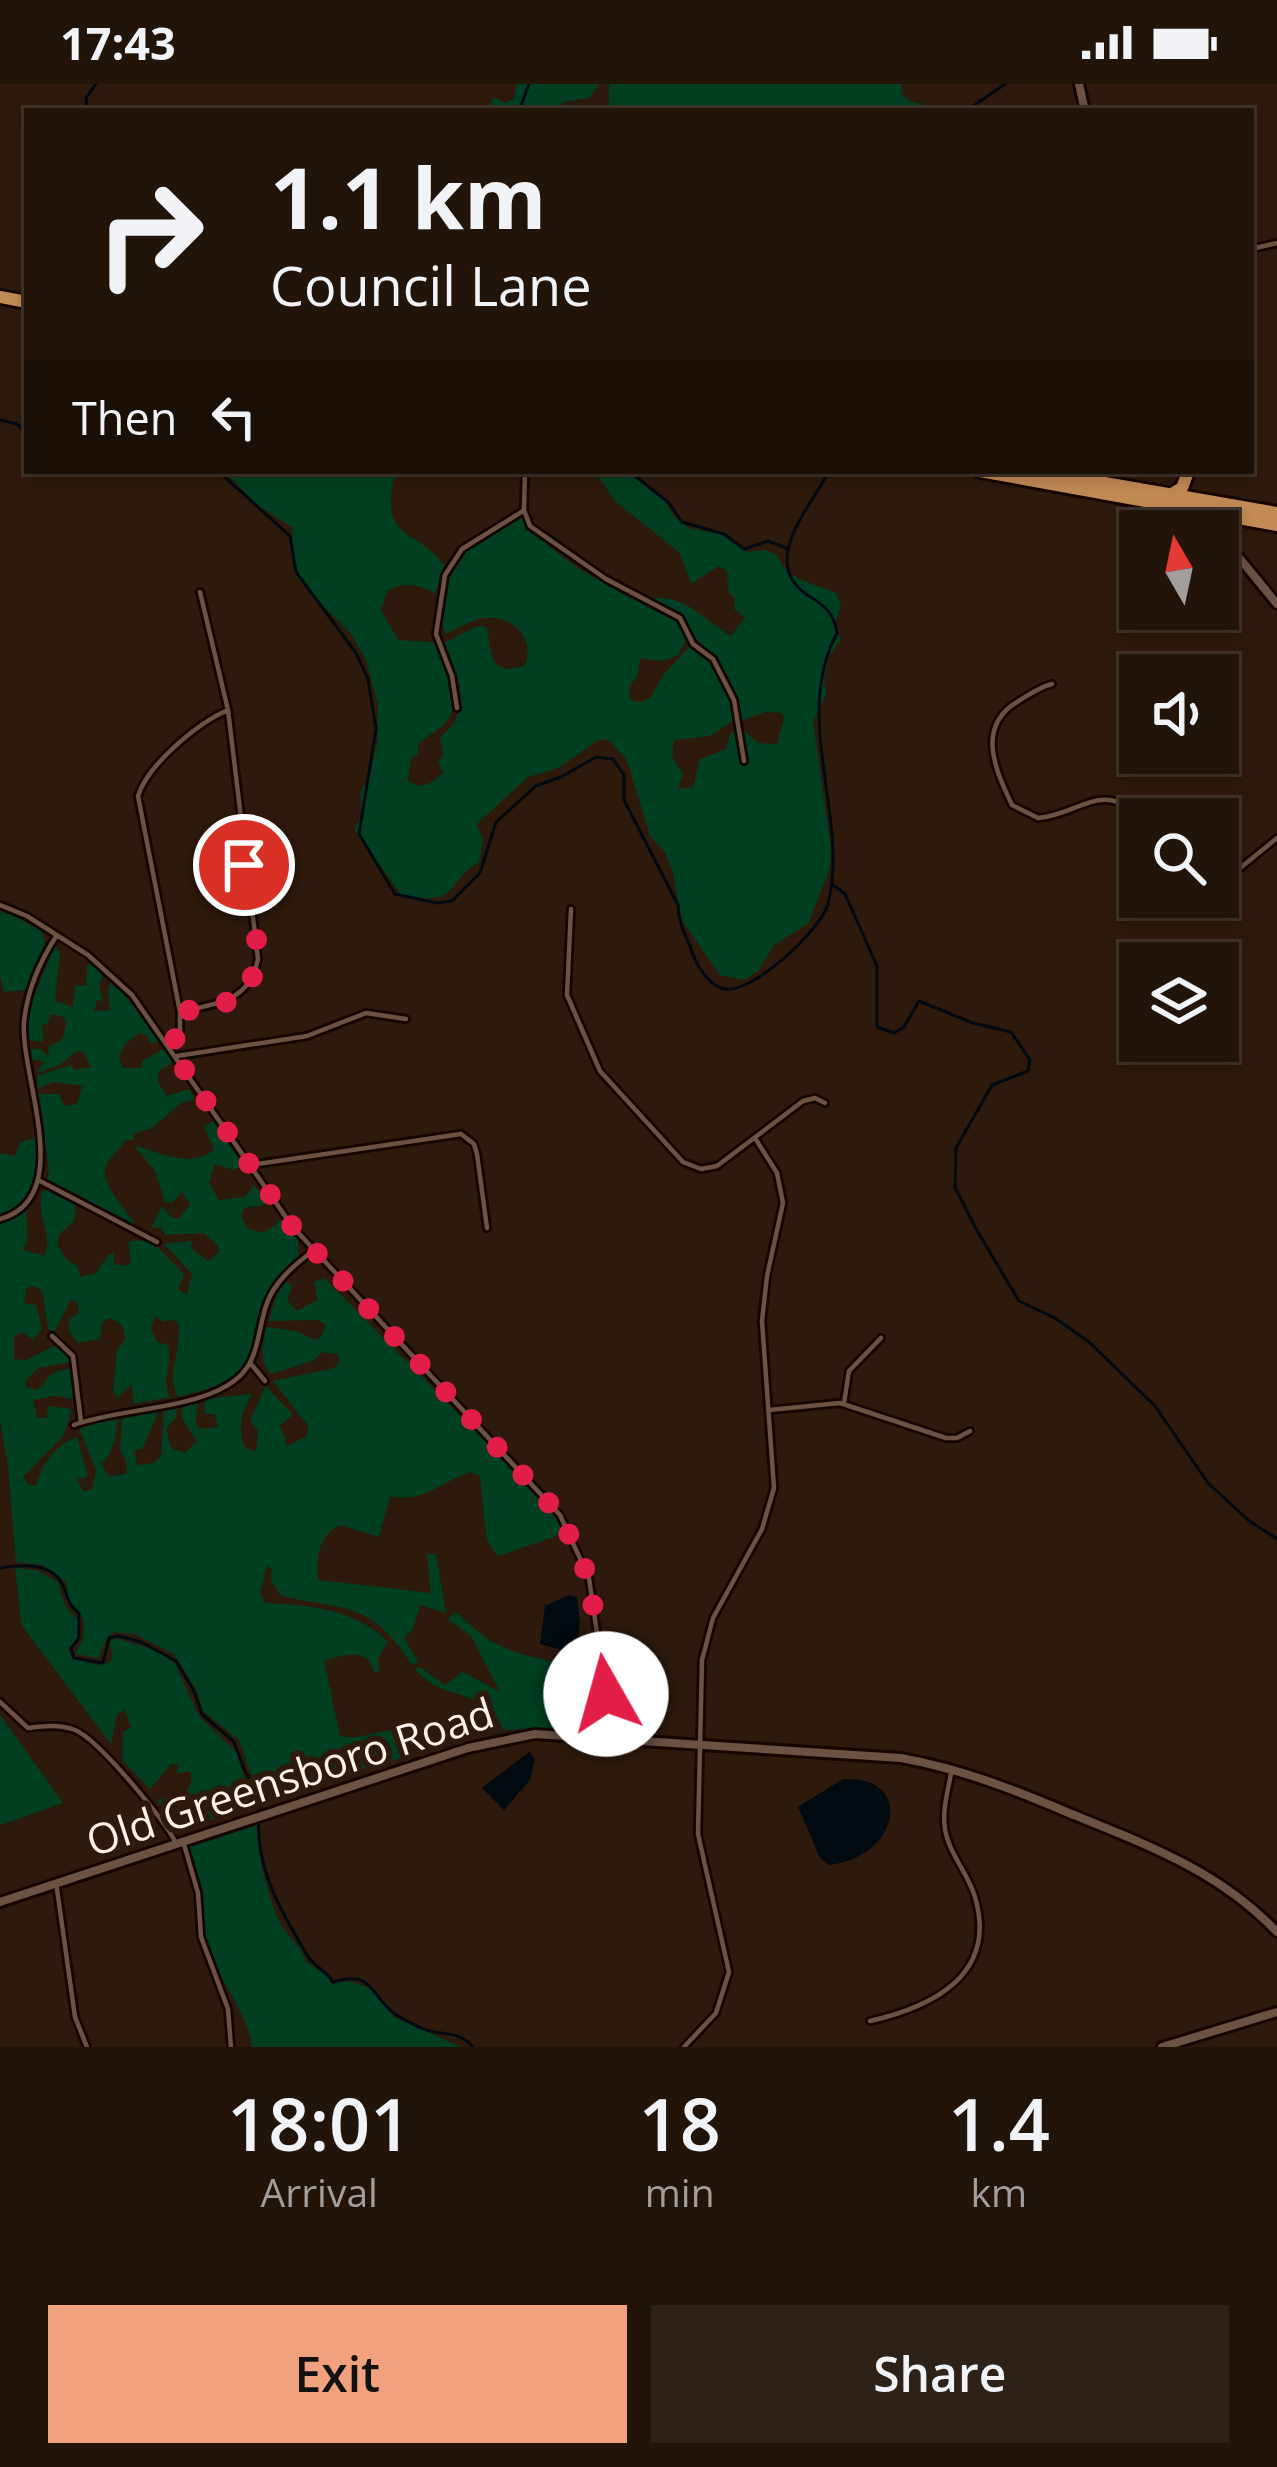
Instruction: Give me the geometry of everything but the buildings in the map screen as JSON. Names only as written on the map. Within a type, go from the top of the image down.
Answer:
[{"type":"highway","points":[[999,474],[1277,513]]},
{"type":"highway","points":[[1053,474],[1170,495],[1214,510]]},
{"type":"highway","points":[[1170,495],[1182,488],[1187,474]]},
{"type":"highway","points":[[1239,518],[1277,525]]},
{"type":"street","points":[[526,474],[524,510],[530,526],[557,548],[680,618],[693,644],[713,659],[727,681],[744,761]]},
{"type":"street","points":[[1189,474],[1205,510]]},
{"type":"street","points":[[457,707],[452,676],[436,634],[446,575],[462,549],[524,510]]},
{"type":"street","points":[[1239,557],[1277,604]]},
{"type":"street","points":[[180,1012],[236,998],[247,988],[256,968],[228,710],[200,592]]},
{"type":"street","points":[[1052,684],[1002,712],[993,728],[992,748],[1012,805],[1038,818],[1106,799],[1119,804]]},
{"type":"street","points":[[169,1047],[180,1032],[180,1012],[138,796],[144,780],[162,760],[201,724],[228,710]]},
{"type":"street","points":[[1239,869],[1277,838]]},
{"type":"street","points":[[0,905],[27,916],[88,956],[132,995],[313,1250],[560,1515],[589,1578],[612,1737]]},
{"type":"street","points":[[571,909],[568,1004],[610,1085],[677,1156],[694,1167],[717,1166],[803,1101],[815,1098],[825,1103]]},
{"type":"street","points":[[0,1219],[23,1205],[40,1181],[41,1154],[24,1024],[29,992],[57,935]]},
{"type":"street","points":[[177,1056],[307,1036],[366,1013],[406,1019]]},
{"type":"street","points":[[250,1165],[461,1134],[474,1144],[477,1154],[488,1228]]},
{"type":"street","points":[[684,2047],[716,2013],[729,1972],[698,1834],[701,1674],[708,1631],[718,1604],[762,1529],[775,1473],[763,1355],[763,1303],[783,1196],[777,1173],[755,1138]]},
{"type":"street","points":[[40,1181],[158,1242]]},
{"type":"street","points":[[52,1336],[73,1356],[78,1424],[218,1390],[238,1379],[251,1364],[267,1301],[313,1250]]},
{"type":"street","points":[[844,1403],[850,1371],[881,1338]]},
{"type":"street","points":[[251,1364],[266,1381]]},
{"type":"street","points":[[769,1410],[844,1403],[946,1438],[970,1431]]},
{"type":"street","points":[[0,1702],[28,1728],[57,1725],[80,1732],[180,1842],[198,1892],[201,1936],[228,2009],[231,2047]]},
{"type":"street","name":"Old Greensboro Road","points":[[0,1902],[499,1739],[535,1734],[901,1758],[952,1768],[1169,1852],[1232,1891],[1277,1932]]},
{"type":"street","points":[[870,2021],[935,2000],[958,1981],[974,1951],[975,1896],[951,1850],[944,1821],[952,1768]]},
{"type":"street","points":[[56,1882],[75,2018],[87,2047]]},
{"type":"street","points":[[1162,2047],[1277,2012]]},
{"type":"green space","points":[[517,84],[600,84],[589,98],[563,102],[561,108],[489,108],[493,97],[506,103],[514,98]]},
{"type":"green space","points":[[609,84],[903,84],[901,93],[909,101],[936,108],[609,108]]},
{"type":"green space","points":[[228,474],[400,474],[394,479],[391,499],[396,523],[445,566],[435,593],[400,586],[387,591],[381,610],[398,640],[433,642],[450,680],[454,701],[448,719],[418,745],[418,754],[411,758],[408,780],[422,786],[443,773],[438,762],[443,755],[440,737],[451,727],[461,705],[444,643],[477,626],[487,627],[498,666],[525,665],[526,643],[515,626],[485,618],[446,634],[441,615],[451,576],[465,552],[523,514],[532,529],[568,561],[678,619],[688,637],[677,656],[661,661],[640,658],[638,675],[629,687],[631,700],[650,698],[690,646],[708,659],[720,677],[736,719],[710,736],[674,740],[672,757],[683,773],[678,789],[693,787],[700,759],[726,749],[730,734],[737,729],[741,763],[746,762],[741,728],[758,743],[777,744],[784,718],[781,713],[765,712],[741,721],[729,680],[715,657],[696,643],[681,616],[650,599],[684,604],[731,636],[745,617],[734,609],[727,571],[719,566],[691,584],[680,553],[615,501],[596,474],[630,474],[664,500],[674,517],[689,528],[723,535],[746,552],[765,550],[777,555],[794,576],[836,593],[841,604],[834,628],[841,639],[829,656],[826,694],[813,722],[830,868],[808,924],[774,945],[758,971],[744,980],[720,975],[683,922],[672,870],[665,852],[650,836],[627,760],[610,741],[600,739],[558,768],[528,777],[480,821],[479,863],[447,893],[433,898],[402,896],[354,829],[378,739],[378,704],[366,660],[351,634],[296,577],[292,527],[257,505]]},
{"type":"green space","points":[[0,909],[42,931],[45,943],[26,990],[4,992]]},
{"type":"green space","points":[[55,945],[60,953],[55,1001],[73,1007],[75,985],[86,986],[87,967],[93,962],[104,972],[99,986],[103,1001],[97,1000],[94,1011],[110,1010],[108,989],[113,980],[162,1042],[150,1043],[140,1033],[125,1044],[119,1058],[123,1068],[141,1068],[142,1061],[165,1048],[173,1062],[159,1071],[158,1083],[167,1096],[189,1089],[195,1099],[181,1103],[152,1128],[135,1133],[107,1163],[109,1186],[134,1223],[47,1182],[38,1094],[59,1094],[64,1106],[77,1104],[82,1086],[55,1082],[38,1088],[37,1076],[71,1065],[75,1070],[91,1067],[82,1051],[36,1073],[45,1062],[31,1059],[30,1050],[39,1048],[48,1056],[49,1046],[62,1040],[66,1025],[64,1017],[51,1014],[48,1024],[42,1025],[43,1042],[27,1040],[29,1009]]},
{"type":"green space","points":[[214,1121],[243,1165],[234,1170],[215,1164],[209,1183],[219,1200],[245,1197],[254,1185],[269,1204],[244,1208],[241,1216],[247,1228],[264,1233],[281,1220],[298,1240],[298,1257],[268,1296],[247,1359],[227,1380],[178,1397],[173,1379],[178,1323],[164,1322],[155,1315],[151,1329],[157,1342],[168,1345],[170,1397],[134,1404],[132,1384],[118,1397],[113,1392],[117,1350],[125,1340],[120,1324],[110,1318],[103,1321],[99,1339],[78,1343],[69,1331],[69,1319],[79,1313],[77,1301],[71,1300],[54,1332],[48,1328],[42,1290],[26,1289],[24,1303],[36,1305],[42,1328],[33,1340],[22,1332],[14,1337],[14,1359],[26,1360],[58,1344],[69,1353],[71,1362],[38,1368],[25,1381],[26,1387],[37,1390],[54,1373],[74,1368],[72,1399],[33,1400],[37,1418],[47,1418],[48,1406],[72,1409],[63,1436],[24,1476],[27,1484],[36,1486],[51,1456],[77,1437],[88,1477],[77,1479],[83,1491],[92,1490],[96,1471],[79,1427],[118,1417],[111,1450],[101,1464],[109,1477],[127,1473],[120,1450],[122,1418],[160,1408],[142,1449],[134,1450],[137,1465],[154,1463],[161,1456],[164,1408],[177,1405],[176,1417],[166,1429],[171,1448],[185,1453],[197,1441],[182,1419],[182,1403],[198,1399],[199,1429],[218,1427],[214,1414],[205,1414],[204,1399],[252,1394],[241,1433],[245,1448],[256,1452],[258,1431],[250,1420],[266,1386],[293,1415],[280,1425],[287,1446],[307,1436],[308,1426],[273,1381],[334,1368],[340,1361],[337,1354],[322,1352],[314,1360],[272,1374],[264,1364],[263,1346],[266,1327],[296,1331],[315,1340],[321,1337],[326,1325],[318,1320],[269,1321],[278,1290],[287,1281],[292,1286],[287,1300],[296,1311],[318,1300],[314,1282],[324,1278],[544,1500],[565,1533],[498,1556],[487,1541],[480,1476],[471,1472],[412,1497],[390,1496],[379,1537],[340,1525],[327,1535],[320,1548],[318,1580],[431,1593],[427,1553],[436,1555],[446,1613],[420,1605],[413,1629],[404,1638],[418,1662],[412,1665],[370,1619],[341,1607],[281,1596],[267,1566],[260,1592],[265,1603],[347,1616],[388,1642],[378,1658],[379,1671],[374,1672],[360,1656],[324,1661],[340,1736],[404,1731],[413,1734],[414,1754],[268,1797],[264,1785],[254,1782],[239,1740],[204,1712],[174,1654],[135,1634],[114,1632],[98,1658],[75,1654],[84,1637],[84,1620],[69,1600],[66,1582],[43,1565],[16,1562],[0,1420],[0,1223],[26,1209],[23,1250],[45,1256],[42,1192],[47,1189],[76,1199],[74,1222],[60,1233],[57,1244],[78,1267],[80,1277],[96,1273],[109,1254],[114,1253],[114,1264],[126,1266],[131,1262],[128,1242],[145,1241],[184,1274],[178,1289],[187,1295],[192,1274],[164,1244],[192,1241],[191,1248],[208,1261],[219,1252],[218,1246],[204,1233],[165,1235],[161,1227],[151,1228],[162,1206],[178,1219],[190,1205],[182,1192],[172,1203],[165,1202],[155,1171],[134,1146],[184,1159],[204,1156],[214,1150],[204,1126]]},
{"type":"green space","points":[[37,1138],[33,1184],[21,1203],[0,1215],[0,1153],[15,1156],[20,1142]]},
{"type":"green space","points":[[15,1568],[36,1570],[58,1582],[65,1606],[78,1621],[77,1638],[68,1649],[72,1658],[96,1665],[109,1663],[113,1658],[110,1642],[116,1638],[160,1652],[175,1664],[199,1716],[236,1752],[244,1778],[257,1788],[257,1800],[178,1830],[157,1800],[184,1794],[191,1784],[191,1772],[177,1773],[179,1764],[171,1764],[150,1789],[123,1761],[123,1732],[131,1728],[125,1710],[117,1714],[111,1744],[22,1626]]},
{"type":"green space","points":[[455,1612],[488,1639],[518,1653],[598,1665],[606,1731],[504,1730],[485,1706],[427,1680],[415,1669],[420,1667],[445,1685],[463,1672],[500,1692],[471,1636],[448,1619]]},
{"type":"green space","points":[[0,1715],[63,1803],[0,1825]]},
{"type":"green space","points":[[257,1823],[261,1862],[274,1908],[306,1962],[328,1976],[331,1984],[348,1981],[370,1989],[394,2017],[461,2047],[252,2047],[243,2018],[209,1952],[200,1884],[187,1845]]},
{"type":"shaded area","points":[[569,1595],[577,1597],[576,1654],[540,1644],[545,1606]]},
{"type":"shaded area","points":[[529,1752],[535,1758],[530,1780],[504,1810],[482,1788]]},
{"type":"shaded area","points":[[843,1779],[867,1782],[882,1790],[890,1819],[870,1849],[829,1865],[820,1858],[798,1807]]},
{"type":"waterway","points":[[87,108],[86,98],[96,84]]},
{"type":"waterway","points":[[520,108],[529,84]]},
{"type":"waterway","points":[[970,108],[1005,84]]},
{"type":"waterway","points":[[0,420],[24,431]]},
{"type":"waterway","points":[[221,474],[290,536],[296,572],[356,653],[368,679],[376,729],[359,834],[395,894],[437,903],[452,901],[480,873],[496,822],[536,786],[596,757],[613,759],[624,775],[624,800],[678,905],[696,961],[708,979],[725,989],[752,981],[784,958],[813,929],[828,904],[832,837],[819,700],[824,666],[837,633],[828,611],[794,583],[788,568],[792,536],[827,474]]},
{"type":"waterway","points":[[633,474],[669,503],[682,522],[724,534],[744,549],[768,541],[786,548]]},
{"type":"waterway","points":[[832,884],[845,894],[877,966],[877,1027],[894,1033],[904,1027],[919,1001],[973,1023],[1011,1032],[1030,1060],[1028,1071],[992,1085],[956,1148],[955,1187],[1019,1301],[1089,1342],[1155,1406],[1208,1483],[1277,1539]]},
{"type":"waterway","points":[[0,1568],[37,1567],[59,1580],[79,1613],[79,1638],[71,1649],[74,1658],[103,1663],[109,1638],[119,1636],[176,1661],[202,1714],[234,1742],[252,1783],[262,1788],[262,1811]]},
{"type":"waterway","points":[[259,1821],[262,1857],[273,1891],[313,1962],[333,1982],[364,1982],[401,2018],[428,2031],[455,2035],[473,2047]]},
{"type":"route","points":[[244,865],[258,958],[254,975],[247,988],[231,1000],[180,1012],[180,1032],[169,1047],[292,1226],[560,1515],[589,1578],[606,1694]]}]
